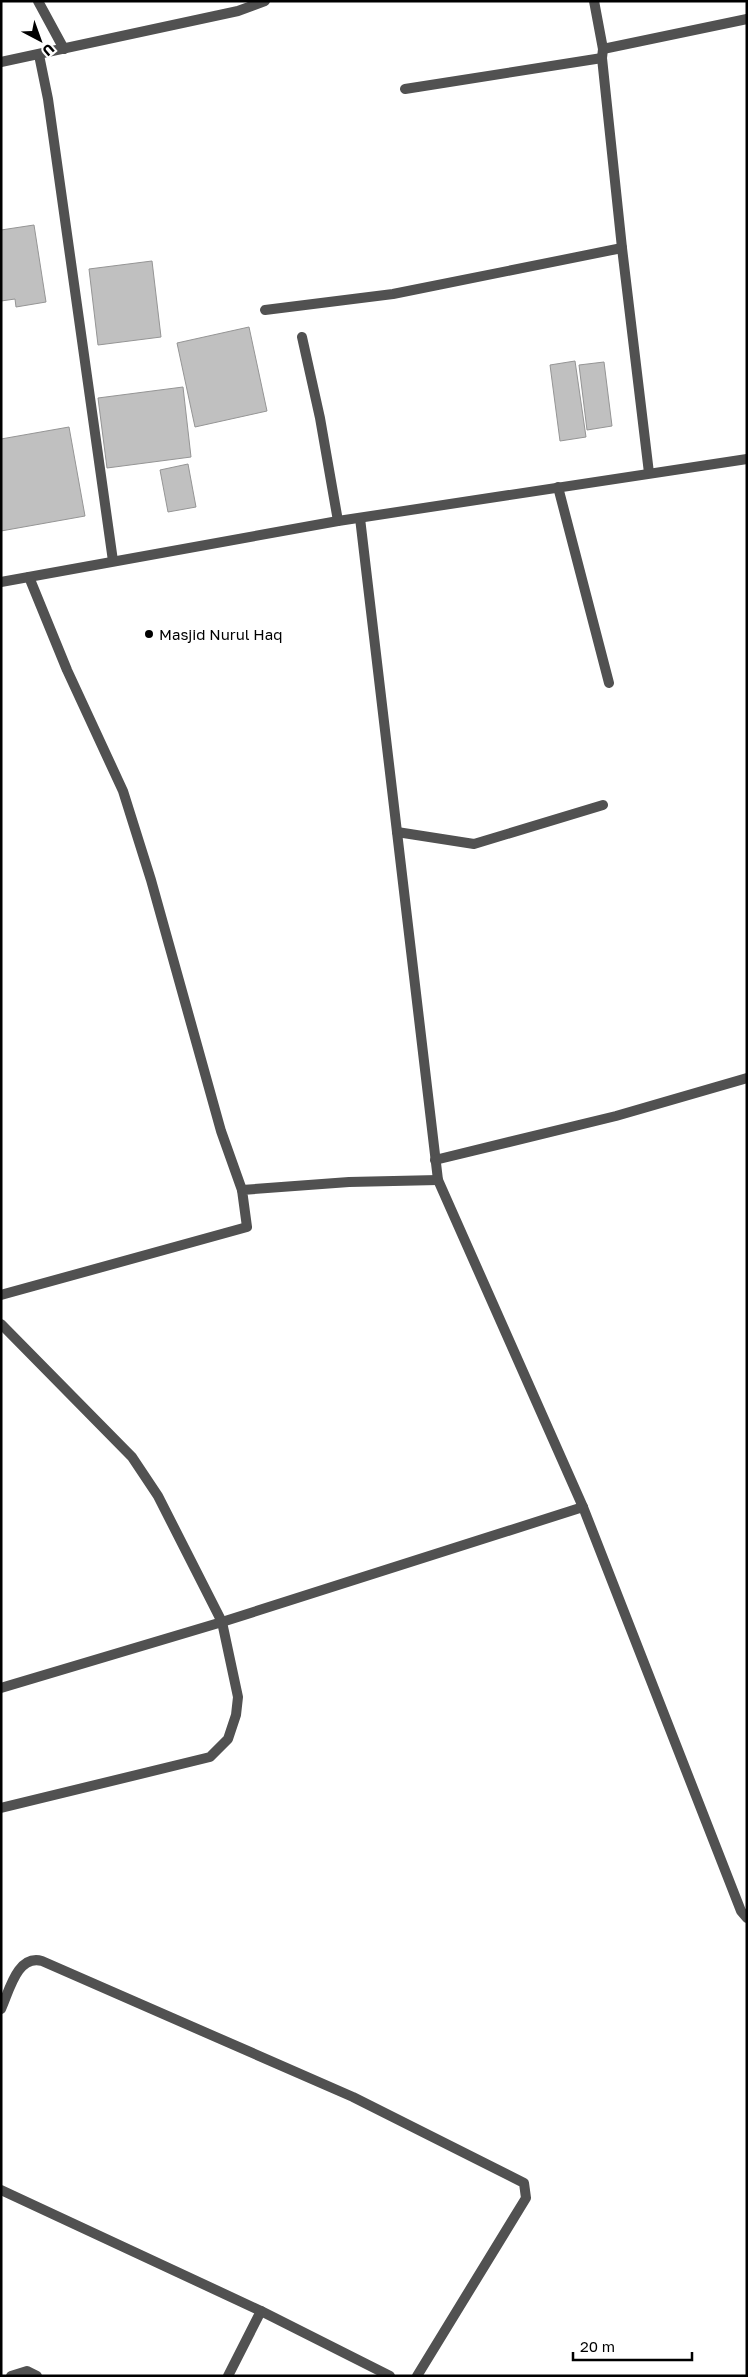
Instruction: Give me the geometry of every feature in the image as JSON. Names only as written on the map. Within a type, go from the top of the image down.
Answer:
[{"type":"street","points":[[38,1],[64,49]]},
{"type":"street","points":[[1,62],[238,11],[265,1]]},
{"type":"street","points":[[594,1],[602,53],[622,248],[649,473]]},
{"type":"street","points":[[405,88],[602,53],[747,19]]},
{"type":"street","points":[[38,55],[48,98],[113,561]]},
{"type":"street","points":[[265,310],[393,294],[622,248]]},
{"type":"street","points":[[302,337],[320,418],[338,521]]},
{"type":"street","points":[[1,582],[338,521],[747,459]]},
{"type":"street","points":[[558,487],[609,683]]},
{"type":"street","points":[[360,518],[438,1180],[583,1507],[741,1911],[747,1918]]},
{"type":"street","points":[[1,1295],[247,1227],[242,1190],[221,1131],[151,880],[123,791],[67,670],[29,576]]},
{"type":"street","points":[[397,832],[474,844],[602,805]]},
{"type":"street","points":[[435,1160],[616,1116],[747,1078]]},
{"type":"street","points":[[242,1190],[349,1182],[438,1180]]},
{"type":"street","points":[[1,1324],[132,1457],[158,1496],[222,1622],[238,1697],[232,1732],[220,1748],[210,1757],[1,1808]]},
{"type":"street","points":[[1,1688],[222,1622],[583,1507]]},
{"type":"street","points":[[1,2009],[23,1965],[32,1960],[42,1961],[353,2097],[524,2183],[526,2198],[417,2376]]},
{"type":"street","points":[[1,2190],[261,2311],[390,2376]]},
{"type":"street","points":[[228,2376],[261,2311]]},
{"type":"street","points":[[11,2376],[27,2371],[36,2376]]},
{"type":"building","points":[[34,225],[46,302],[16,307],[15,299],[1,301],[1,230]]},
{"type":"building","points":[[152,261],[161,337],[98,345],[89,269]]},
{"type":"building","points":[[249,327],[267,411],[195,427],[177,343]]},
{"type":"building","points":[[575,361],[586,437],[560,441],[550,365]]},
{"type":"building","points":[[604,362],[612,426],[587,430],[579,365]]},
{"type":"building","points":[[183,387],[191,457],[107,468],[98,398]]},
{"type":"building","points":[[69,427],[85,516],[1,531],[1,439]]},
{"type":"building","points":[[188,464],[196,507],[168,512],[160,470]]},
{"type":"place","name":"Masjid Nurul Haq","points":[[149,634]]}]
